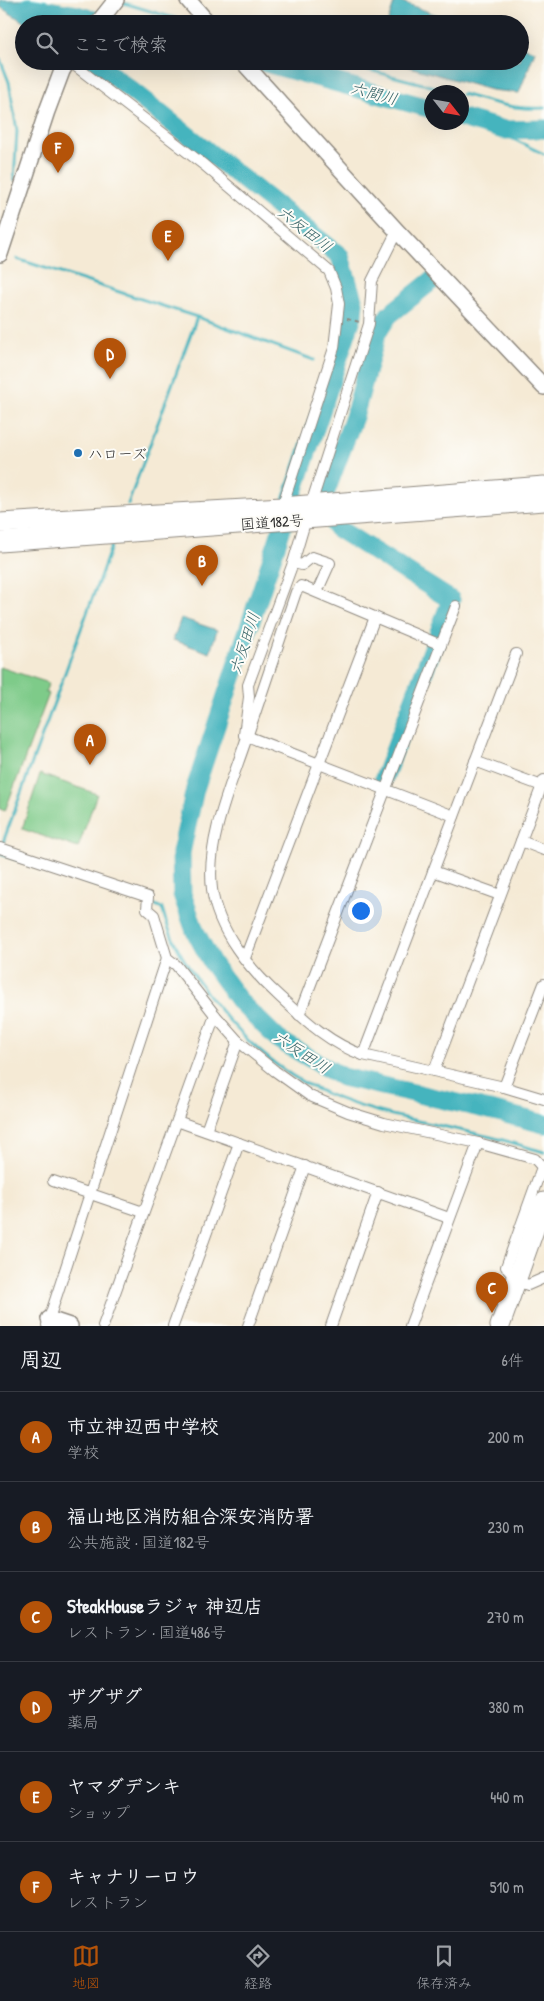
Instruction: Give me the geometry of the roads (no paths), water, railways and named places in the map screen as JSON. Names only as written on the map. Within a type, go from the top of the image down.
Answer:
[{"type":"highway","name":"国道182号","points":[[315,511],[544,486]]},
{"type":"highway","name":"国道182号","points":[[0,524],[544,501]]},
{"type":"highway","name":"国道182号","points":[[0,542],[282,512]]},
{"type":"highway","points":[[500,1326],[530,1281],[544,1202]]},
{"type":"highway","points":[[513,1326],[544,1241]]},
{"type":"street","points":[[104,15],[116,0]]},
{"type":"street","points":[[188,0],[201,15]]},
{"type":"street","points":[[0,254],[47,111],[63,70]]},
{"type":"street","points":[[81,70],[204,165],[329,270],[336,288],[339,304],[334,348],[282,512]]},
{"type":"street","points":[[249,70],[544,387]]},
{"type":"street","points":[[397,231],[372,281],[369,324],[315,511],[248,686],[249,697],[244,735],[454,816]]},
{"type":"street","points":[[294,563],[302,565],[312,557],[330,563],[317,592]]},
{"type":"street","points":[[437,643],[301,586],[296,592],[230,788],[210,866],[212,891],[218,914],[245,958],[269,987],[326,1037],[345,1048],[363,1055],[504,1087],[544,1099]]},
{"type":"street","points":[[300,1015],[386,790],[437,643],[456,606]]},
{"type":"street","points":[[245,958],[375,617]]},
{"type":"street","points":[[363,1055],[516,654]]},
{"type":"street","points":[[434,1071],[543,783],[475,761]]},
{"type":"street","points":[[521,841],[544,850]]},
{"type":"street","points":[[0,848],[148,897],[147,909],[154,915],[168,958],[176,965],[214,1015],[238,1041],[274,1071],[310,1096],[348,1112],[384,1123],[478,1143],[535,1159],[542,1167],[506,1267],[530,1281]]},
{"type":"street","points":[[433,871],[500,895]]},
{"type":"street","points":[[70,1326],[48,1323],[168,958]]},
{"type":"street","points":[[504,1087],[544,984]]},
{"type":"street","points":[[103,1326],[214,1015]]},
{"type":"street","points":[[206,1130],[238,1041]]},
{"type":"street","points":[[177,1121],[449,1218]]},
{"type":"street","points":[[172,1326],[239,1143]]},
{"type":"street","points":[[410,1326],[478,1143]]},
{"type":"street","points":[[248,1326],[305,1166]]},
{"type":"street","points":[[53,1182],[143,1212]]},
{"type":"street","points":[[331,1326],[378,1192]]},
{"type":"water","points":[[0,0],[29,0],[55,7],[52,15],[15,16],[0,7]]},
{"type":"water","points":[[395,0],[397,0],[437,15],[390,15]]},
{"type":"water","points":[[529,49],[535,51],[529,67]]},
{"type":"water","points":[[420,70],[528,70],[519,93],[491,90]]},
{"type":"water","points":[[181,618],[217,630],[210,653],[173,640]]},
{"type":"waterway","points":[[120,2],[164,15]]},
{"type":"waterway","name":"六間川","points":[[28,7],[77,15]]},
{"type":"waterway","points":[[0,59],[9,82],[17,131],[14,180]]},
{"type":"waterway","name":"六反田川","points":[[105,70],[340,256],[354,303],[353,315],[195,789],[181,853],[182,894],[195,931],[212,963],[240,1002],[279,1040],[342,1077],[544,1124]]},
{"type":"waterway","name":"六間川","points":[[291,70],[424,107]]},
{"type":"waterway","points":[[369,70],[427,85]]},
{"type":"waterway","points":[[469,96],[512,107],[544,108]]},
{"type":"waterway","name":"六間川","points":[[469,120],[504,130],[544,129]]},
{"type":"waterway","points":[[504,130],[511,138],[544,154]]},
{"type":"waterway","points":[[17,259],[197,317],[128,504]]},
{"type":"waterway","name":"六反田川","points":[[384,778],[451,600],[337,528],[323,508],[325,494],[354,417],[377,333],[389,315],[434,279]]},
{"type":"waterway","points":[[197,317],[314,360]]},
{"type":"waterway","name":"六反田川","points":[[359,376],[364,378]]},
{"type":"waterway","points":[[2,845],[111,547]]},
{"type":"waterway","points":[[0,854],[127,895]]},
{"type":"waterway","points":[[151,903],[162,908],[182,956],[223,1014],[262,1053],[292,1076],[325,1093],[363,1107],[498,1138],[544,1152]]},
{"type":"place","name":"キャナリーロウ","points":[[58,173]]},
{"type":"place","name":"ヤマダデンキ","points":[[168,261]]},
{"type":"place","name":"ザグザグ","points":[[110,379]]},
{"type":"place","name":"ハローズ","points":[[78,453]]},
{"type":"place","name":"福山地区消防組合深安消防署","points":[[202,586]]},
{"type":"place","name":"市立神辺西中学校","points":[[90,765]]},
{"type":"place","name":"SteakHouseラジャ 神辺店","points":[[492,1313]]}]
